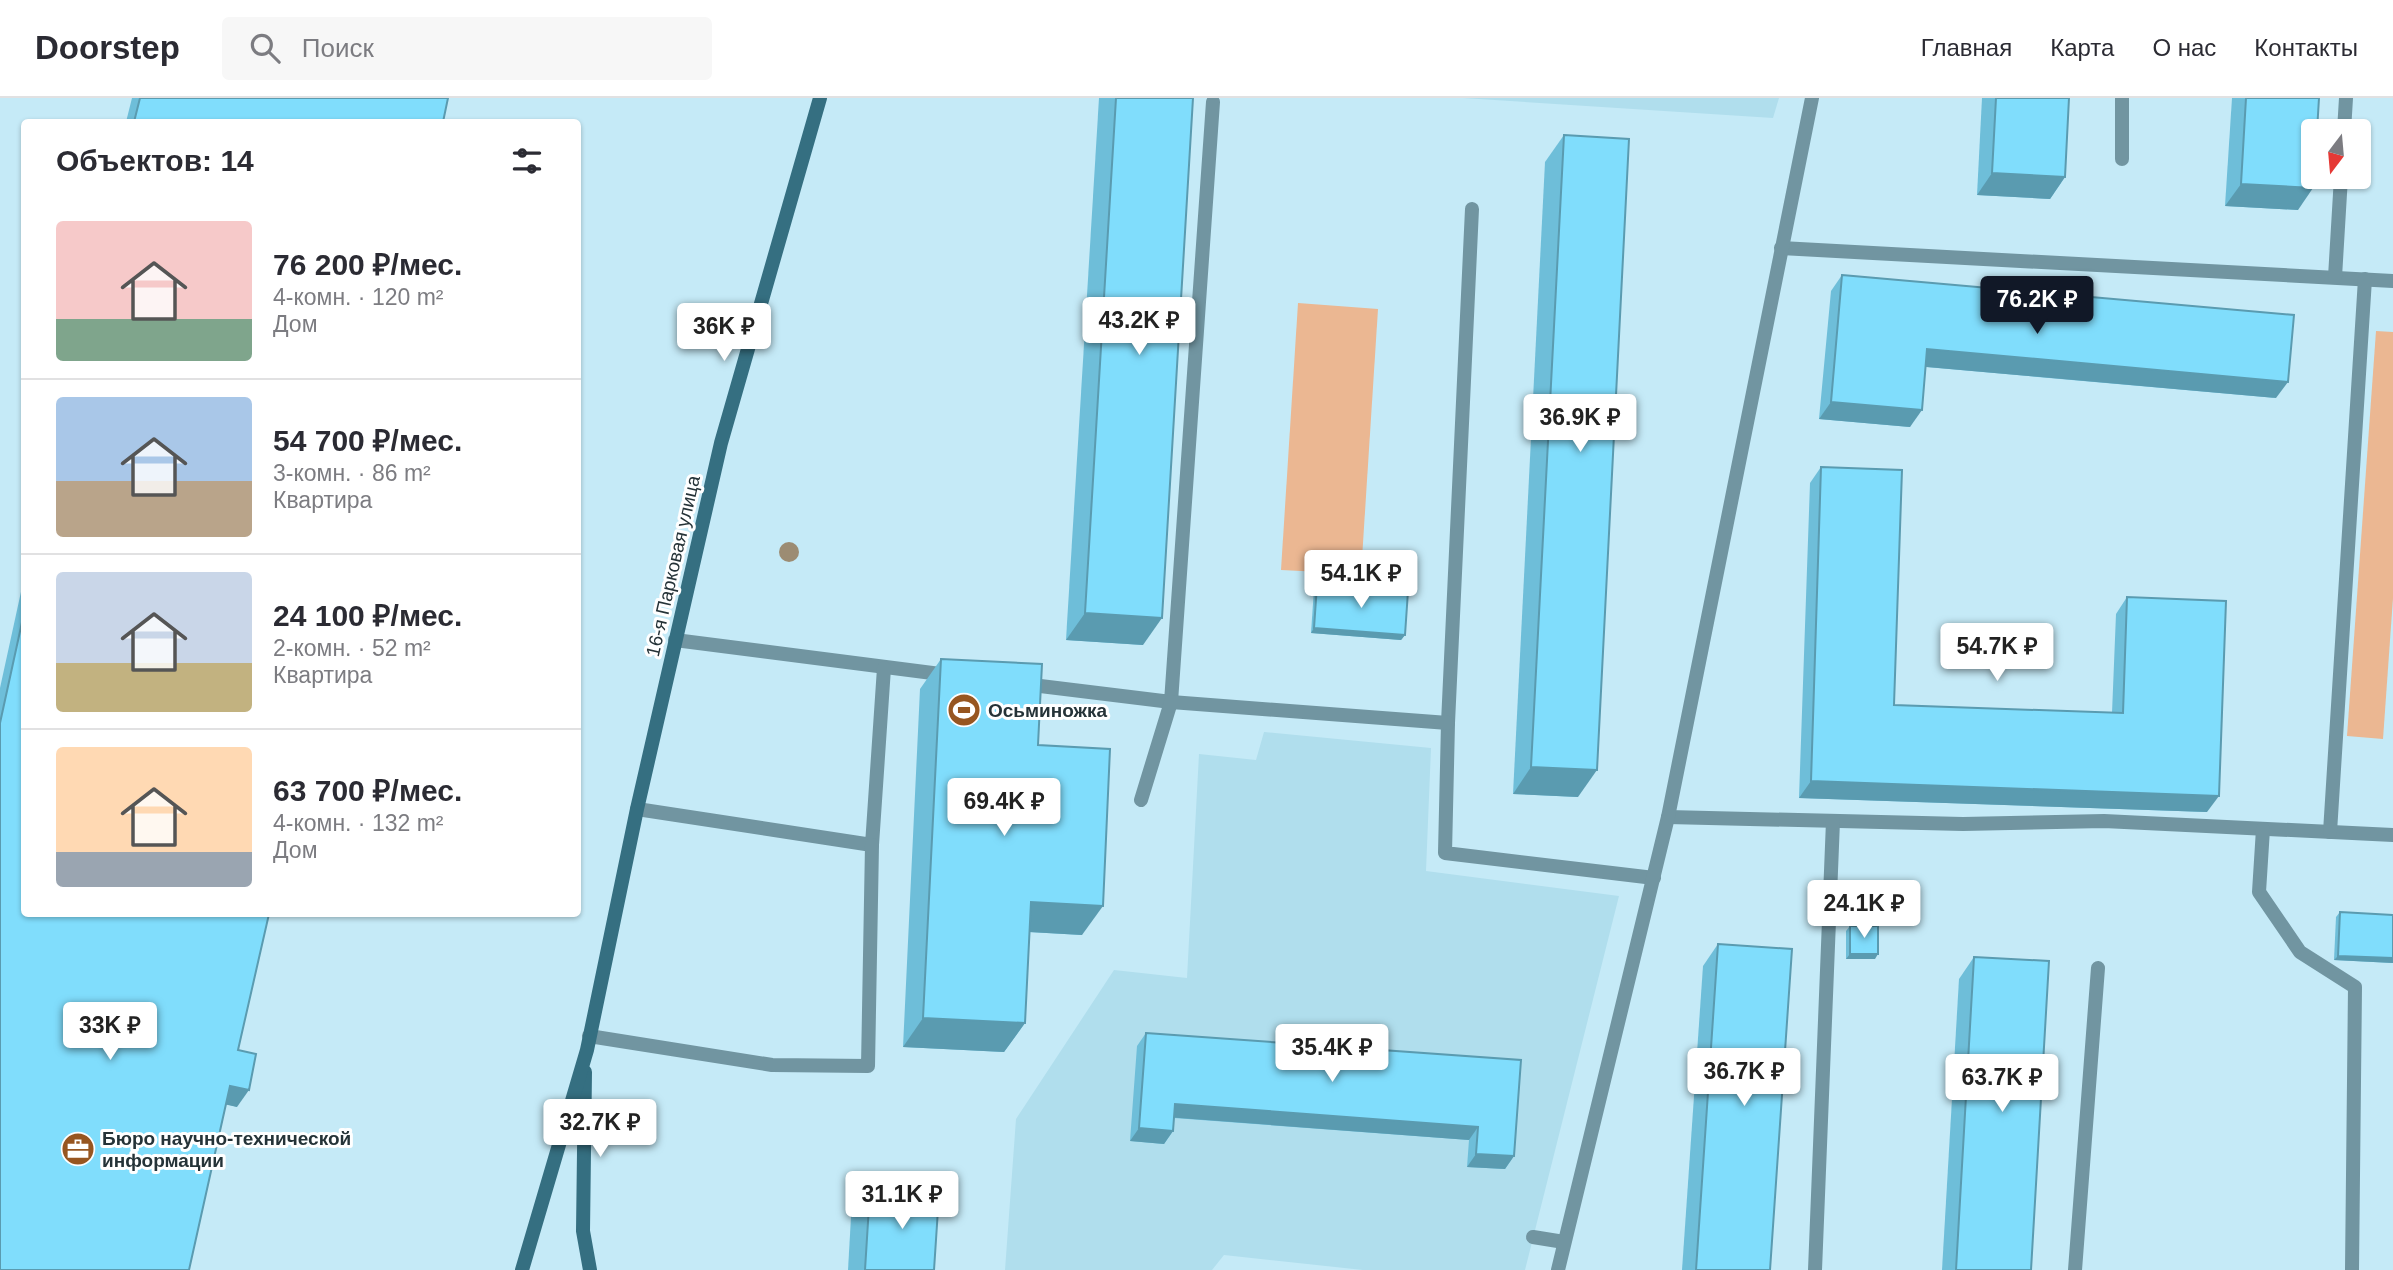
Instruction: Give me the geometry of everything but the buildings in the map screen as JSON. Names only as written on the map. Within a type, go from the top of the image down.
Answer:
[{"type":"main road","name":"16-я Парковая улица","points":[[522,1270],[588,1043],[637,809],[742,365],[820,98]]},
{"type":"main road","name":"16-я Парковая улица","points":[[588,1043],[582,1139],[583,1231],[590,1270]]},
{"type":"lane","points":[[1558,1270],[1668,817],[1812,98]]},
{"type":"lane","points":[[2122,98],[2122,159]]},
{"type":"lane","points":[[2345,119],[2346,98]]},
{"type":"lane","points":[[1140,800],[1171,702],[1213,102]]},
{"type":"lane","points":[[2335,277],[2341,189]]},
{"type":"lane","points":[[1472,209],[1448,723],[1445,853],[1654,878]]},
{"type":"lane","points":[[1781,248],[2393,281]]},
{"type":"lane","points":[[2330,832],[2365,279]]},
{"type":"lane","points":[[676,640],[966,678]]},
{"type":"lane","points":[[588,1043],[772,1065],[868,1066],[872,845],[884,668]]},
{"type":"lane","points":[[1007,682],[1171,702],[1448,723]]},
{"type":"lane","points":[[637,809],[872,845]]},
{"type":"lane","points":[[1668,817],[1963,824],[2104,821],[2393,835]]},
{"type":"lane","points":[[1815,1270],[1833,821]]},
{"type":"lane","points":[[2263,829],[2259,891],[2300,952],[2354,987],[2352,1270]]},
{"type":"lane","points":[[2076,1270],[2098,968]]},
{"type":"lane","points":[[1533,1237],[1564,1242]]},
{"type":"shaded area","points":[[1463,98],[1779,98],[1773,118]]},
{"type":"shaded area","points":[[1298,303],[1378,309],[1361,574],[1281,570]]},
{"type":"shaded area","points":[[2376,331],[2393,332],[2393,598],[2383,739],[2347,736]]},
{"type":"shaded area","points":[[1264,732],[1431,748],[1426,871],[1619,896],[1525,1270],[1363,1270],[1224,1255],[1212,1270],[1005,1270],[1016,1119],[1114,970],[1187,978],[1199,754],[1256,760]]},
{"type":"place","name":"Осьминожка","points":[[964,710]]},
{"type":"place","name":"Бюро научно-технической информации","points":[[78,1149]]}]
